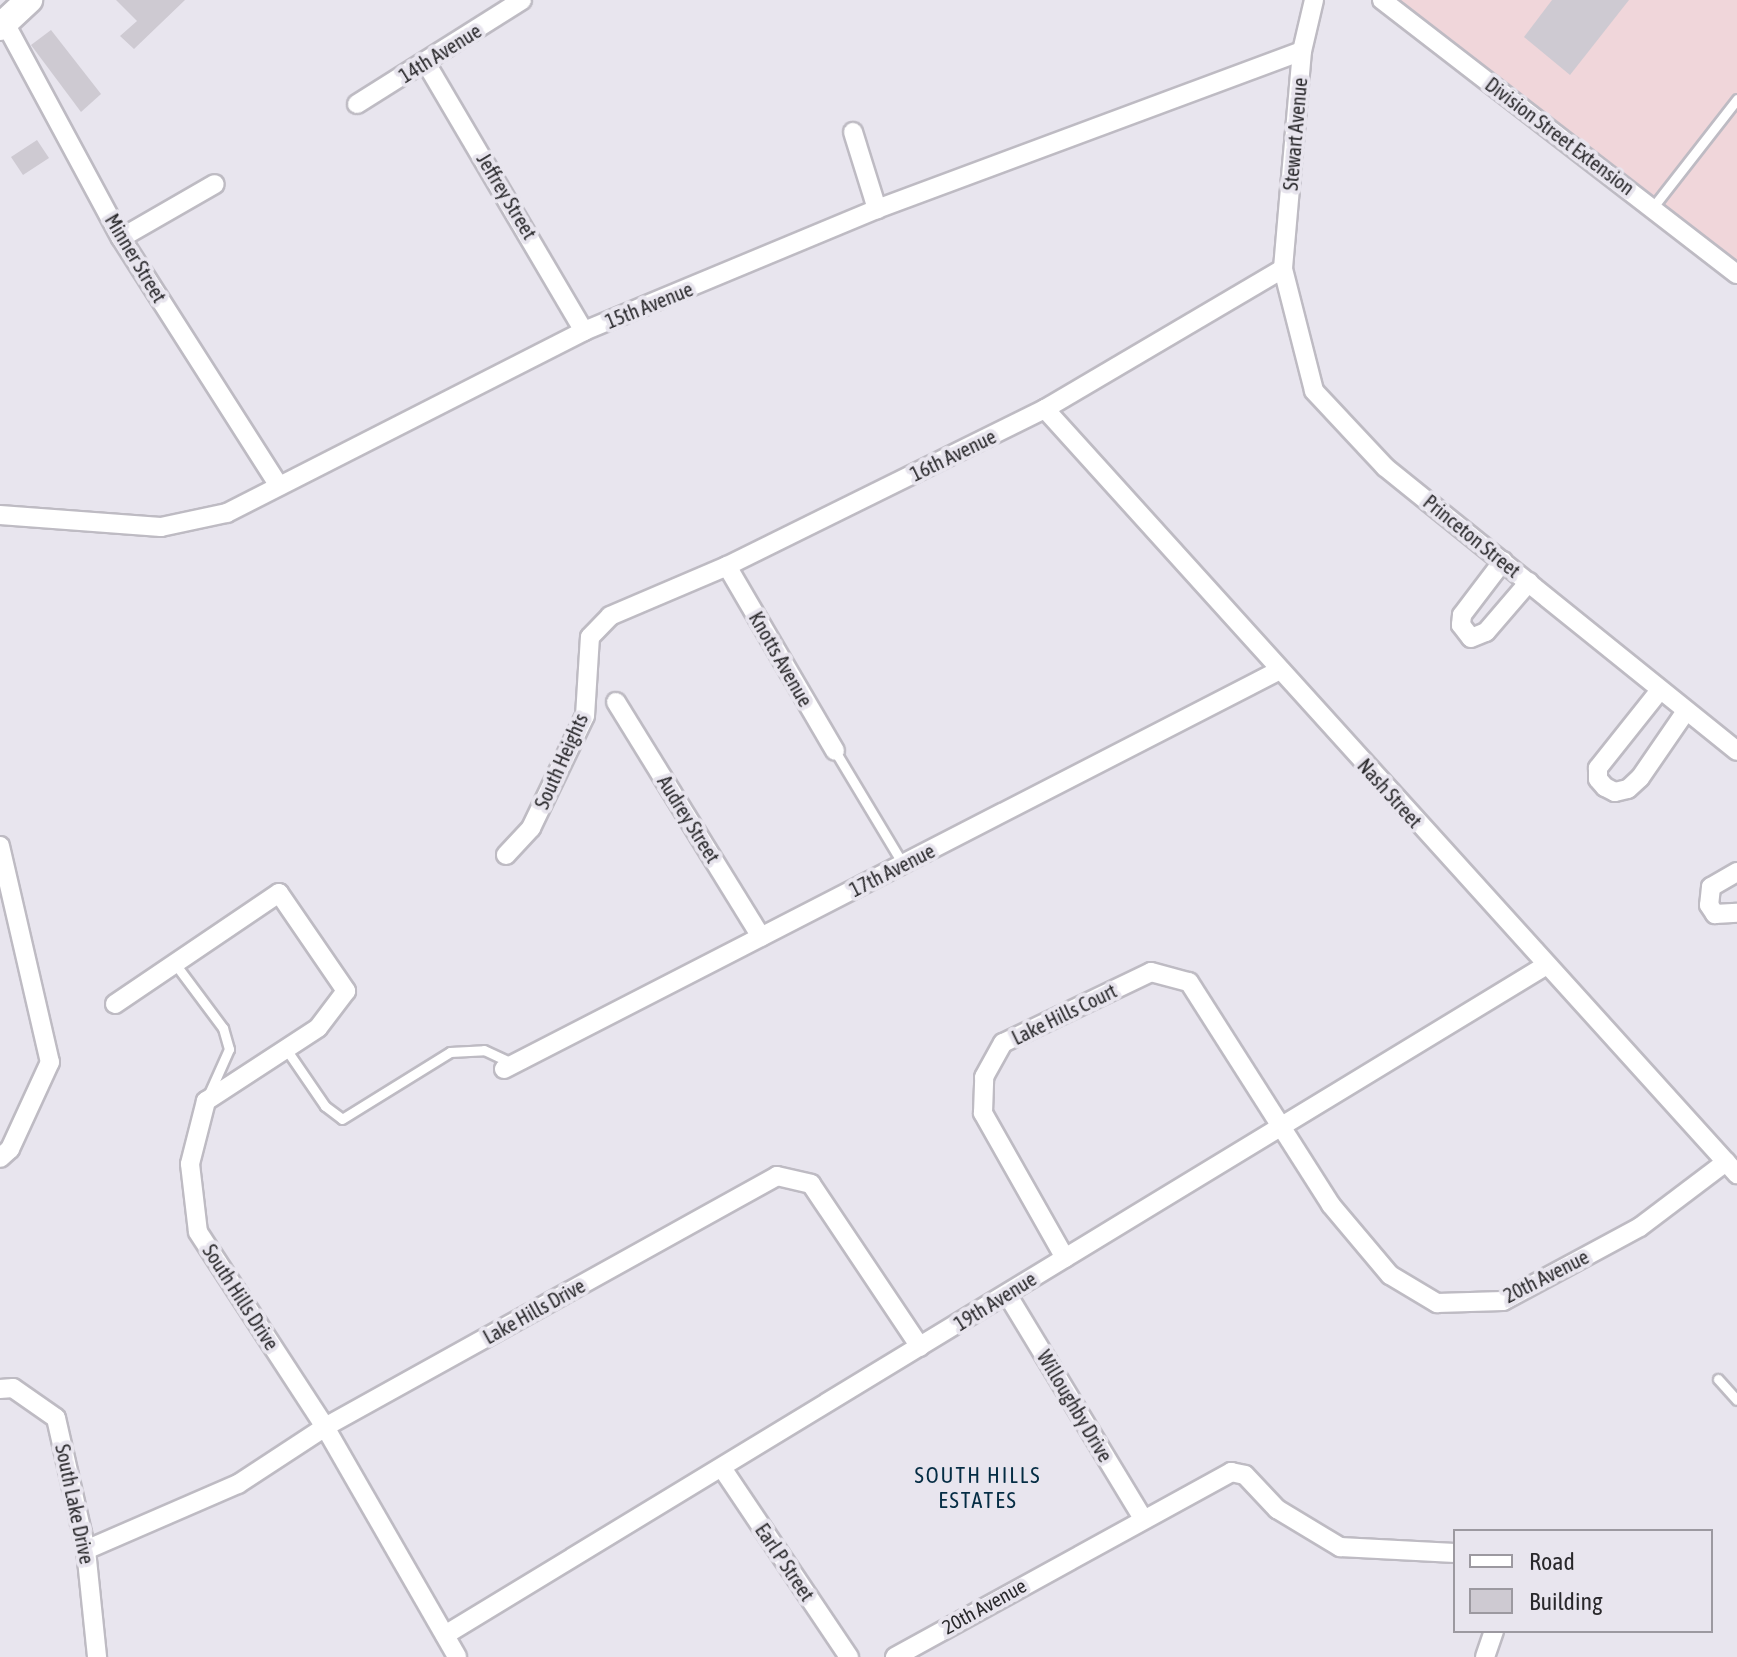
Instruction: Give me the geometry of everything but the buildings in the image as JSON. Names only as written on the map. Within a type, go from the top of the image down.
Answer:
[{"type":"main road","points":[[2,25],[29,0]]},
{"type":"street","name":"14th Avenue","points":[[357,104],[522,0]]},
{"type":"street","name":"Stewart Avenue","points":[[1283,269],[1302,51],[1314,0]]},
{"type":"street","name":"Division Street Extension","points":[[1382,0],[1737,274]]},
{"type":"street","name":"Minner Street","points":[[2,25],[121,238],[279,486]]},
{"type":"street","name":"15th Avenue","points":[[0,515],[161,527],[227,513],[584,331],[877,209],[1302,51]]},
{"type":"street","name":"Jeffrey Street","points":[[426,63],[584,331]]},
{"type":"street","points":[[853,132],[877,209]]},
{"type":"street","points":[[121,238],[215,184]]},
{"type":"street","name":"16th Avenue","points":[[610,616],[727,566],[1045,409],[1283,269]]},
{"type":"street","name":"Princeton Street","points":[[1283,269],[1314,391],[1385,467],[1737,751]]},
{"type":"street","name":"Nash Street","points":[[1045,409],[1545,966],[1731,1168]]},
{"type":"street","points":[[1503,561],[1462,615],[1461,625],[1471,638],[1486,632],[1529,582]]},
{"type":"street","name":"Knotts Avenue","points":[[727,566],[835,751]]},
{"type":"street","name":"South Heights","points":[[506,855],[531,828],[585,716],[590,637],[610,616]]},
{"type":"street","name":"17th Avenue","points":[[509,1066],[1280,670]]},
{"type":"street","points":[[1660,690],[1598,768],[1598,779],[1605,787],[1615,792],[1628,789],[1640,778],[1686,711]]},
{"type":"street","name":"Audrey Street","points":[[616,702],[761,937]]},
{"type":"street","points":[[0,846],[50,1062],[10,1149],[0,1158]]},
{"type":"street","points":[[1737,872],[1711,887],[1709,905],[1715,914],[1737,913]]},
{"type":"street","points":[[115,1004],[173,961],[279,893],[346,991],[318,1028],[206,1101]]},
{"type":"street","name":"19th Avenue","points":[[445,1635],[1545,966]]},
{"type":"street","name":"Lake Hills Court","points":[[1065,1258],[983,1113],[984,1077],[1003,1043],[1151,972],[1189,982],[1285,1126],[1331,1205]]},
{"type":"street","name":"South Hills Drive","points":[[206,1101],[190,1164],[198,1232],[325,1427],[457,1657]]},
{"type":"street","name":"20th Avenue","points":[[1331,1205],[1390,1275],[1437,1303],[1503,1301],[1640,1227],[1731,1168]]},
{"type":"street","name":"Lake Hills Drive","points":[[86,1550],[238,1484],[325,1427],[777,1176],[811,1184],[920,1347]]},
{"type":"street","name":"Willoughby Drive","points":[[1007,1294],[1143,1519]]},
{"type":"street","name":"South Lake Drive","points":[[0,1389],[13,1388],[56,1418],[86,1550],[97,1657]]},
{"type":"street","name":"Earl P Street","points":[[722,1468],[849,1657]]},
{"type":"street","name":"20th Avenue","points":[[895,1657],[1231,1472],[1245,1475],[1277,1509],[1340,1547],[1453,1553]]},
{"type":"street","points":[[1485,1657],[1493,1633]]},
{"type":"lane","points":[[1653,207],[1737,99]]},
{"type":"lane","points":[[835,751],[903,864]]},
{"type":"lane","points":[[173,961],[223,1028],[229,1049],[206,1101]]},
{"type":"lane","points":[[286,1049],[325,1106],[342,1119],[450,1052],[484,1050],[509,1066]]},
{"type":"lane","points":[[1718,1379],[1737,1400]]},
{"type":"shaded area","points":[[1382,0],[1737,0],[1737,274]]},
{"type":"district","name":"SOUTH HILLS ESTATES","points":[[978,1488]]}]
